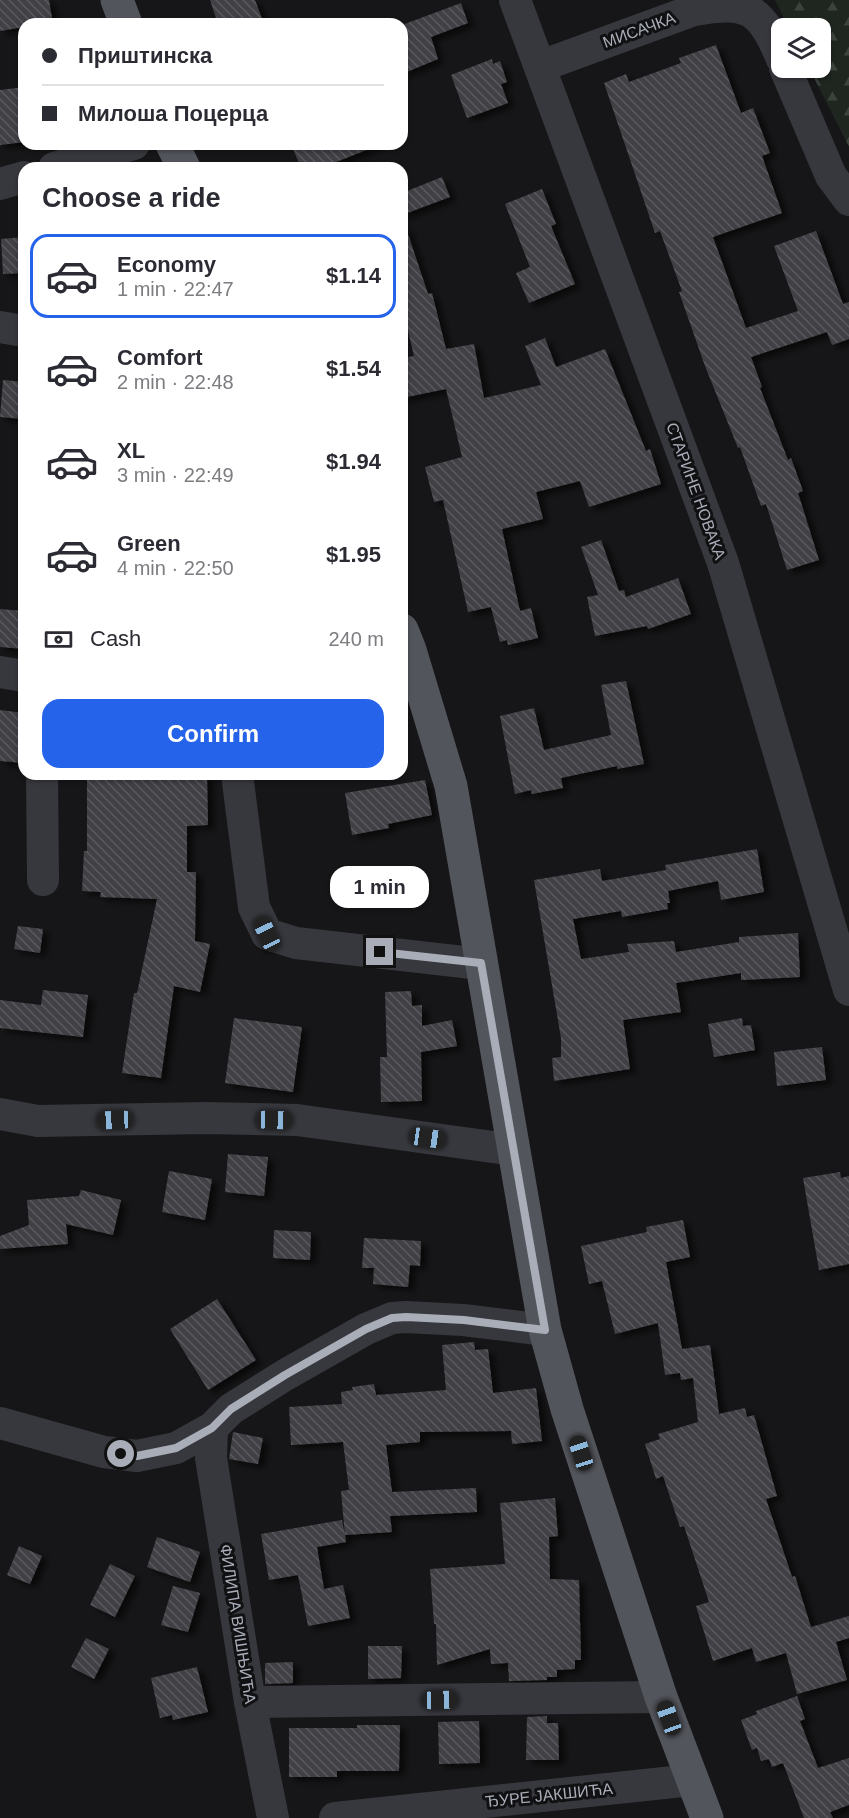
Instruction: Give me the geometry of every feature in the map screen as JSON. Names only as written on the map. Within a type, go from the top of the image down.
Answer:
[{"type":"main road","points":[[117,0],[124,18]]},
{"type":"main road","points":[[408,645],[451,786],[545,1330],[567,1409],[661,1697],[707,1818]]},
{"type":"street","name":"СТАРИНЕ НОВАКА","points":[[515,0],[723,563],[849,990]]},
{"type":"street","name":"МИСАЧКА","points":[[541,66],[714,4],[732,3],[745,6],[760,19],[771,35]]},
{"type":"street","points":[[789,78],[831,176],[849,201]]},
{"type":"street","points":[[74,162],[114,150]]},
{"type":"street","points":[[0,184],[18,179]]},
{"type":"street","points":[[0,327],[18,330]]},
{"type":"street","points":[[0,672],[18,675]]},
{"type":"street","points":[[42,780],[43,880]]},
{"type":"street","points":[[238,780],[254,907],[267,934],[296,943],[481,963]]},
{"type":"street","points":[[0,1114],[38,1121],[205,1118],[297,1120],[514,1150]]},
{"type":"street","points":[[0,1133],[38,1121]]},
{"type":"street","points":[[0,1424],[104,1452],[137,1456],[176,1448],[212,1428],[231,1409],[285,1375],[366,1329],[392,1318],[464,1320],[545,1330]]},
{"type":"street","name":"ФИЛИПА ВИШЊИЋА","points":[[212,1428],[211,1458],[250,1702],[273,1818]]},
{"type":"street","points":[[250,1702],[661,1697]]},
{"type":"street","name":"ЂУРЕ ЈАКШИЋА","points":[[335,1818],[692,1780]]},
{"type":"green space","points":[[775,0],[849,0],[849,147],[814,78],[831,78],[831,18],[784,18]]},
{"type":"building","points":[[0,0],[49,0],[52,18],[18,18],[18,28],[0,31]]},
{"type":"building","points":[[210,0],[255,0],[262,18],[216,18]]},
{"type":"building","points":[[461,3],[468,23],[431,37],[438,59],[408,72],[408,23]]},
{"type":"building","points":[[716,45],[741,113],[753,108],[770,153],[762,156],[782,213],[713,237],[746,328],[798,311],[774,246],[816,231],[843,304],[849,302],[849,339],[832,345],[827,332],[751,357],[762,387],[760,388],[788,460],[791,458],[803,491],[798,493],[819,560],[787,570],[766,504],[761,506],[740,447],[738,448],[705,366],[679,292],[682,291],[660,231],[655,233],[604,83],[626,74],[629,82],[681,63],[679,58]]},
{"type":"building","points":[[492,59],[493,64],[500,61],[507,82],[501,84],[508,103],[467,118],[451,75]]},
{"type":"building","points":[[18,88],[18,143],[0,145],[0,90]]},
{"type":"building","points":[[294,150],[366,150],[336,162],[298,162]]},
{"type":"building","points":[[442,177],[450,197],[408,213],[408,191]]},
{"type":"building","points":[[542,189],[556,224],[551,226],[575,284],[529,303],[516,273],[530,267],[505,204]]},
{"type":"building","points":[[408,234],[428,294],[432,293],[446,349],[474,344],[484,398],[541,385],[525,346],[545,338],[556,367],[605,349],[646,451],[650,449],[661,484],[589,507],[580,481],[536,492],[543,519],[502,529],[520,611],[531,608],[538,638],[508,645],[507,640],[500,642],[491,607],[468,612],[443,500],[434,502],[425,467],[462,457],[446,389],[408,397],[408,357],[414,356],[408,331]]},
{"type":"building","points":[[18,238],[18,273],[3,274],[1,239]]},
{"type":"building","points":[[3,380],[18,381],[18,418],[0,417]]},
{"type":"building","points":[[601,540],[619,591],[624,590],[626,597],[678,578],[691,614],[648,629],[647,626],[595,636],[587,597],[598,595],[581,547]]},
{"type":"building","points":[[0,609],[18,610],[18,648],[0,647]]},
{"type":"building","points":[[626,681],[644,764],[617,769],[617,766],[561,778],[563,788],[532,794],[531,790],[515,794],[500,716],[534,708],[544,750],[611,735],[601,685]]},
{"type":"building","points":[[0,710],[18,712],[18,762],[0,761]]},
{"type":"building","points":[[87,780],[207,780],[208,825],[187,826],[187,872],[196,872],[195,941],[210,944],[200,992],[174,986],[161,1078],[122,1073],[134,993],[137,993],[157,899],[100,897],[101,892],[82,891],[84,851],[87,851]]},
{"type":"building","points":[[425,780],[432,815],[388,824],[389,828],[352,835],[345,793]]},
{"type":"building","points":[[757,849],[764,892],[721,900],[718,881],[668,891],[670,903],[667,903],[668,909],[622,917],[621,911],[573,919],[581,959],[629,952],[627,944],[674,941],[676,952],[739,942],[739,937],[798,933],[800,977],[741,980],[741,973],[676,983],[681,1012],[623,1020],[630,1069],[554,1081],[552,1058],[561,1057],[561,1038],[534,880],[600,869],[602,881],[666,870],[665,865]]},
{"type":"building","points":[[18,926],[43,929],[40,953],[14,949]]},
{"type":"building","points":[[43,990],[88,995],[83,1037],[0,1028],[0,1000],[41,1005]]},
{"type":"building","points":[[411,991],[412,1006],[422,1005],[422,1026],[452,1020],[457,1046],[421,1052],[422,1101],[381,1102],[380,1057],[387,1057],[385,992]]},
{"type":"building","points":[[234,1018],[302,1027],[293,1092],[225,1083]]},
{"type":"building","points":[[742,1018],[743,1026],[751,1025],[755,1050],[714,1057],[708,1024]]},
{"type":"building","points":[[822,1047],[826,1080],[777,1086],[774,1052]]},
{"type":"building","points":[[228,1154],[268,1157],[264,1196],[225,1192]]},
{"type":"building","points":[[169,1171],[212,1179],[205,1220],[162,1212]]},
{"type":"building","points":[[840,1172],[841,1178],[849,1176],[849,1264],[819,1270],[803,1178]]},
{"type":"building","points":[[81,1190],[121,1200],[113,1235],[66,1224],[68,1244],[0,1249],[0,1236],[29,1225],[27,1200],[79,1196]]},
{"type":"building","points":[[683,1220],[690,1257],[666,1262],[682,1349],[710,1345],[719,1414],[745,1408],[747,1417],[754,1415],[777,1496],[766,1499],[792,1577],[795,1576],[811,1627],[849,1616],[849,1638],[836,1642],[847,1680],[797,1694],[786,1653],[756,1662],[752,1648],[713,1661],[696,1606],[709,1602],[684,1526],[680,1527],[663,1476],[656,1479],[645,1444],[660,1439],[658,1434],[698,1422],[693,1378],[681,1380],[680,1373],[665,1375],[658,1323],[615,1334],[602,1281],[589,1284],[581,1246],[647,1232],[646,1227]]},
{"type":"building","points":[[274,1230],[311,1232],[310,1260],[273,1258]]},
{"type":"building","points":[[364,1238],[421,1241],[420,1266],[410,1265],[408,1287],[373,1284],[374,1268],[362,1268]]},
{"type":"building","points":[[217,1299],[256,1360],[208,1390],[170,1329]]},
{"type":"building","points":[[474,1342],[475,1350],[488,1349],[493,1393],[536,1388],[542,1441],[512,1444],[511,1431],[420,1432],[420,1442],[386,1445],[392,1492],[476,1488],[477,1512],[390,1516],[392,1532],[345,1535],[341,1491],[349,1490],[343,1442],[291,1445],[289,1407],[342,1404],[341,1392],[353,1390],[352,1387],[374,1384],[376,1395],[446,1390],[442,1345]]},
{"type":"building","points":[[233,1432],[263,1438],[258,1464],[229,1459]]},
{"type":"building","points":[[555,1498],[558,1536],[549,1537],[550,1579],[579,1580],[581,1660],[575,1660],[575,1669],[557,1670],[557,1677],[547,1677],[547,1680],[509,1681],[508,1663],[491,1664],[490,1649],[437,1665],[436,1624],[434,1624],[430,1569],[505,1564],[500,1503]]},
{"type":"building","points":[[342,1520],[346,1542],[317,1547],[324,1589],[343,1585],[350,1618],[308,1626],[298,1575],[269,1580],[261,1534]]},
{"type":"building","points":[[157,1537],[200,1552],[190,1582],[147,1567]]},
{"type":"building","points":[[19,1546],[42,1556],[30,1584],[7,1575]]},
{"type":"building","points":[[110,1564],[135,1576],[115,1617],[90,1605]]},
{"type":"building","points":[[173,1586],[200,1593],[188,1632],[161,1625]]},
{"type":"building","points":[[86,1638],[109,1649],[94,1679],[71,1667]]},
{"type":"building","points":[[368,1646],[402,1646],[401,1678],[368,1679]]},
{"type":"building","points":[[293,1662],[293,1683],[265,1684],[265,1663]]},
{"type":"building","points":[[197,1667],[208,1712],[173,1720],[172,1715],[160,1718],[151,1678]]},
{"type":"building","points":[[797,1696],[805,1719],[800,1721],[818,1768],[849,1758],[849,1805],[830,1812],[833,1818],[804,1818],[783,1763],[772,1767],[769,1759],[761,1761],[757,1748],[752,1750],[741,1720],[757,1714],[756,1711]]},
{"type":"building","points":[[547,1716],[547,1723],[558,1723],[559,1760],[526,1760],[527,1717]]},
{"type":"building","points":[[479,1721],[480,1763],[439,1764],[438,1722]]},
{"type":"building","points":[[357,1725],[400,1725],[399,1771],[337,1771],[337,1777],[289,1777],[289,1728],[357,1728]]},
{"type":"route","points":[[121,1454],[137,1456],[176,1448],[212,1428],[231,1409],[285,1375],[366,1329],[392,1318],[464,1320],[545,1330],[481,963],[380,952]]}]
